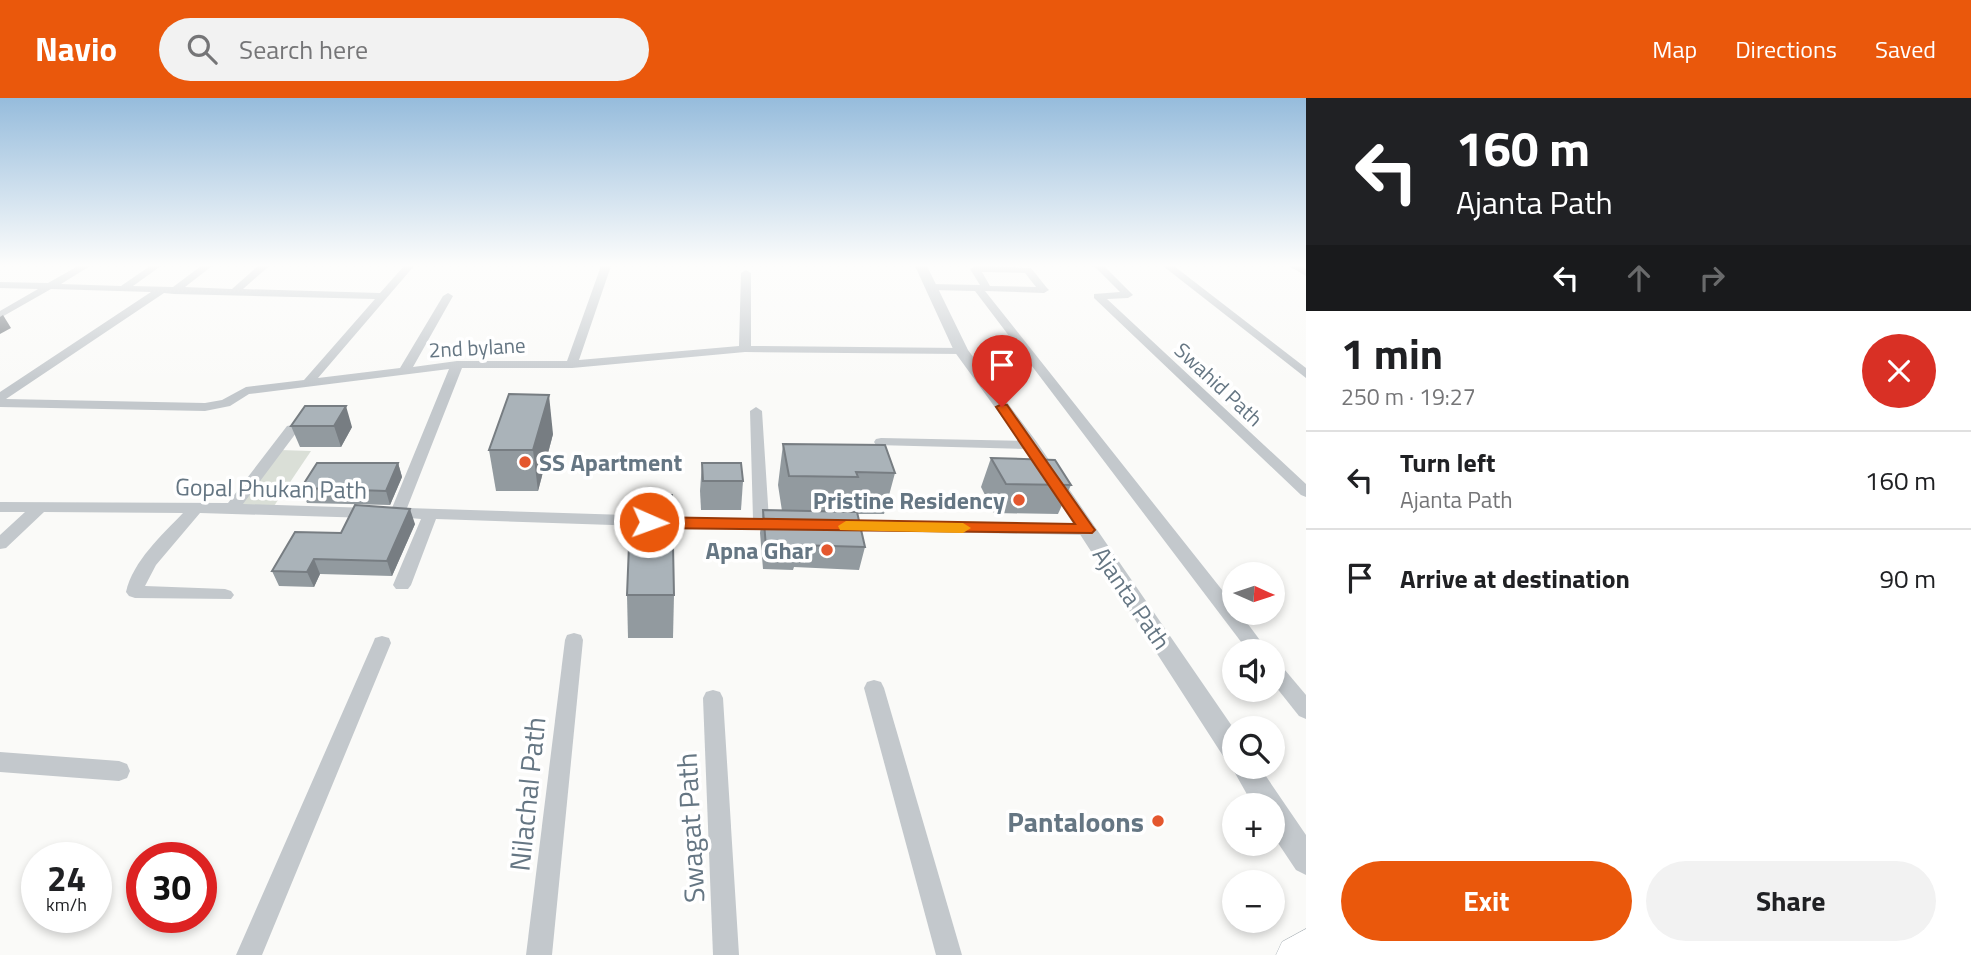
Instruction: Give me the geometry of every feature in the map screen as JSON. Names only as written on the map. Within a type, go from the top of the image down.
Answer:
[{"type":"main road","points":[[1295,955],[1306,947]]},
{"type":"street","points":[[0,316],[17,306]]},
{"type":"street","points":[[0,401],[138,306]]},
{"type":"street","points":[[308,383],[373,306]]},
{"type":"street","points":[[404,372],[442,306]]},
{"type":"street","points":[[572,364],[592,306]]},
{"type":"street","points":[[745,349],[746,306]]},
{"type":"street","name":"Ajanta Path","points":[[940,306],[961,351],[1030,445],[1222,733]]},
{"type":"street","points":[[996,306],[1250,639]]},
{"type":"street","name":"Swahid Path","points":[[1109,306],[1306,492]]},
{"type":"street","points":[[1219,306],[1306,374]]},
{"type":"street","name":"2nd bylane","points":[[0,401],[205,408],[226,403],[246,391],[457,365],[572,364],[745,349],[961,351]]},
{"type":"street","points":[[397,514],[457,365]]},
{"type":"street","points":[[756,411],[761,525]]},
{"type":"street","points":[[232,509],[292,429]]},
{"type":"street","points":[[880,442],[1030,445]]},
{"type":"street","name":"Gopal Phukan Path","points":[[0,507],[232,509],[802,525]]},
{"type":"street","points":[[0,544],[39,508]]},
{"type":"street","points":[[195,509],[143,571],[134,587],[135,592],[225,595]]},
{"type":"street","points":[[402,585],[430,515]]},
{"type":"street","points":[[829,526],[1087,530]]},
{"type":"street","name":"Nilachal Path","points":[[540,955],[574,640]]},
{"type":"street","points":[[249,955],[382,643]]},
{"type":"street","points":[[1285,684],[1306,710]]},
{"type":"street","points":[[874,688],[949,955]]},
{"type":"street","name":"Swagat Path","points":[[713,698],[726,955]]},
{"type":"street","points":[[0,762],[119,771]]},
{"type":"street","points":[[1285,828],[1306,860]]},
{"type":"shaded area","points":[[280,450],[311,451],[274,506],[240,506]]},
{"type":"building","points":[[509,394],[549,395],[533,450],[489,450]]},
{"type":"building","points":[[305,406],[346,406],[334,426],[291,426]]},
{"type":"building","points":[[783,444],[885,445],[895,473],[856,472],[858,477],[789,476]]},
{"type":"building","points":[[991,458],[1055,460],[1071,485],[1006,484]]},
{"type":"building","points":[[317,463],[398,463],[386,491],[301,488]]},
{"type":"building","points":[[702,463],[741,463],[743,481],[703,481]]},
{"type":"building","points":[[631,495],[672,495],[674,595],[627,595]]},
{"type":"building","points":[[355,505],[410,509],[387,561],[314,559],[307,572],[272,571],[295,532],[341,533]]},
{"type":"building","points":[[763,510],[857,512],[865,547],[766,547]]},
{"type":"slow traffic","points":[[846,526],[963,528]]},
{"type":"place","name":"SS Apartment","points":[[525,462]]},
{"type":"place","name":"Pristine Residency","points":[[1019,500]]},
{"type":"place","name":"Apna Ghar","points":[[827,550]]},
{"type":"place","name":"Pantaloons","points":[[1158,821]]},
{"type":"route","points":[[649,522],[1087,530],[1002,407]]}]
